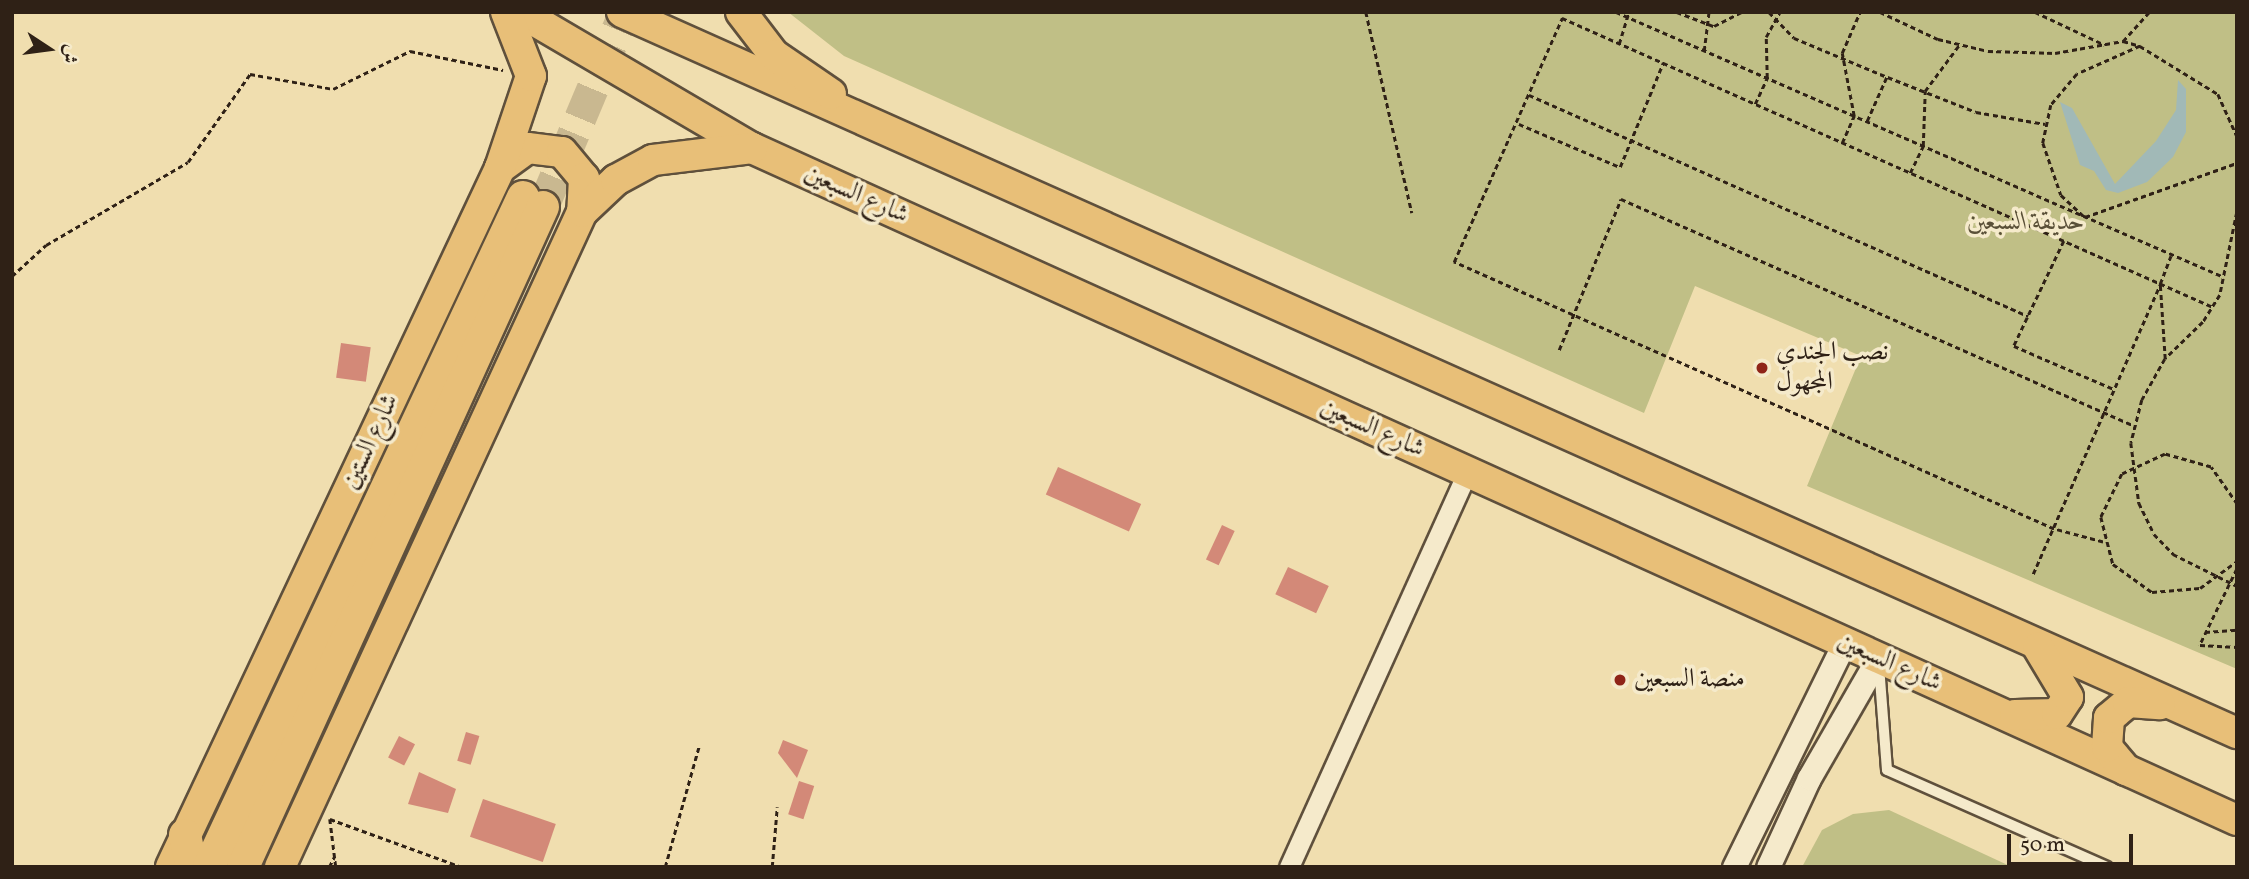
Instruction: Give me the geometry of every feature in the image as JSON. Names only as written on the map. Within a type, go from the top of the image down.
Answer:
[{"type":"highway","name":"شارع الستين","points":[[209,867],[533,202],[243,867]]},
{"type":"highway","points":[[185,835],[192,867]]},
{"type":"main road","points":[[506,12],[531,76]]},
{"type":"main road","name":"شارع السبعين","points":[[520,12],[752,148],[2237,820]]},
{"type":"main road","points":[[622,12],[891,136],[2237,733]]},
{"type":"main road","points":[[741,12],[774,55],[891,136]]},
{"type":"main road","name":"شارع الستين","points":[[172,867],[500,168],[531,76]]},
{"type":"main road","points":[[280,867],[582,212],[584,178],[562,152],[528,148],[500,168]]},
{"type":"main road","points":[[582,212],[616,180],[647,163],[752,148]]},
{"type":"main road","points":[[2004,715],[2045,716],[2064,706],[2065,683],[2038,646]]},
{"type":"main road","points":[[2126,770],[2107,747],[2109,718],[2129,702],[2171,705]]},
{"type":"street","points":[[1289,867],[1467,472]]},
{"type":"street","points":[[1734,867],[1844,643]]},
{"type":"street","points":[[1768,867],[1809,778],[1878,658]]},
{"type":"lane","points":[[1878,658],[1887,770],[2108,867]]},
{"type":"path","points":[[1366,12],[1412,213]]},
{"type":"path","points":[[1616,12],[2224,277]]},
{"type":"path","points":[[1619,44],[1631,19],[1629,12]]},
{"type":"path","points":[[1677,12],[1707,26],[1742,12]]},
{"type":"path","points":[[1704,51],[1709,12]]},
{"type":"path","points":[[1769,12],[1807,44],[1842,53],[1887,76],[1976,112],[2045,124]]},
{"type":"path","points":[[1755,104],[1766,78],[1763,51],[1780,12]]},
{"type":"path","points":[[1842,142],[1854,116],[1842,53],[1860,12]]},
{"type":"path","points":[[1880,12],[1959,45],[2044,53],[2123,41],[2140,46],[2218,94],[2237,136]]},
{"type":"path","points":[[2035,12],[2105,45]]},
{"type":"path","points":[[2123,41],[2149,12]]},
{"type":"path","points":[[2103,542],[2054,528],[1454,262],[1519,124],[1528,95],[1562,18],[2213,307]]},
{"type":"path","points":[[1910,173],[1923,146],[1925,91],[1959,45]]},
{"type":"path","points":[[2085,217],[2051,177],[2045,124],[2067,82],[2140,46]]},
{"type":"path","points":[[12,276],[47,245],[188,162],[250,74],[332,89],[410,51],[531,76]]},
{"type":"path","points":[[1519,124],[1620,167],[1663,63]]},
{"type":"path","points":[[1867,121],[1887,76]]},
{"type":"path","points":[[1528,95],[2028,316]]},
{"type":"path","points":[[2085,217],[2237,163]]},
{"type":"path","points":[[1559,350],[1622,198],[2135,426]]},
{"type":"path","points":[[2237,212],[2232,258],[2213,307],[2165,359],[2135,426],[2133,467],[2143,519],[2154,534],[2173,554],[2214,578],[2237,586]]},
{"type":"path","points":[[2064,241],[2014,346],[2114,389]]},
{"type":"path","points":[[2033,574],[2171,255]]},
{"type":"path","points":[[2232,258],[2237,265]]},
{"type":"path","points":[[2160,284],[2165,359]]},
{"type":"path","points":[[2237,504],[2211,467],[2190,457],[2165,454],[2133,467],[2108,494],[2103,542],[2121,572],[2152,592],[2176,594],[2214,578],[2237,561]]},
{"type":"path","points":[[2237,569],[2200,645],[2237,648]]},
{"type":"path","points":[[2204,632],[2237,630]]},
{"type":"path","points":[[665,867],[699,746]]},
{"type":"path","points":[[311,795],[330,819],[336,867]]},
{"type":"path","points":[[772,867],[777,807]]},
{"type":"path","points":[[330,819],[461,867]]},
{"type":"path","points":[[329,867],[336,854]]},
{"type":"green space","name":"حديقة السبعين","points":[[788,12],[2237,12],[2237,669],[1807,486],[1861,356],[1695,286],[1644,413],[844,56]]},
{"type":"green space","points":[[1889,810],[2012,867],[1802,867],[1822,830],[1853,814]]},
{"type":"water","points":[[2178,80],[2186,89],[2186,132],[2173,157],[2147,182],[2118,193],[2106,190],[2094,171],[2080,165],[2060,102],[2072,108],[2115,184],[2156,141],[2176,110]]},
{"type":"building","points":[[341,343],[371,347],[366,382],[336,378]]},
{"type":"building","points":[[1058,467],[1141,504],[1129,531],[1046,494]]},
{"type":"building","points":[[1222,525],[1235,531],[1219,565],[1206,559]]},
{"type":"building","points":[[1288,567],[1329,586],[1316,613],[1275,594]]},
{"type":"building","points":[[466,732],[479,736],[471,765],[457,761]]},
{"type":"building","points":[[399,736],[415,744],[404,766],[388,757]]},
{"type":"building","points":[[783,740],[808,750],[797,778],[778,753]]},
{"type":"building","points":[[419,772],[456,789],[448,813],[408,804]]},
{"type":"building","points":[[799,781],[814,786],[803,819],[788,814]]},
{"type":"building","points":[[483,799],[556,824],[543,862],[470,837]]},
{"type":"tunnel","points":[[543,207],[625,12]]},
{"type":"place","name":"نصب الجندي المجهول","points":[[1762,368]]},
{"type":"place","name":"منصة السبعين","points":[[1620,680]]}]
